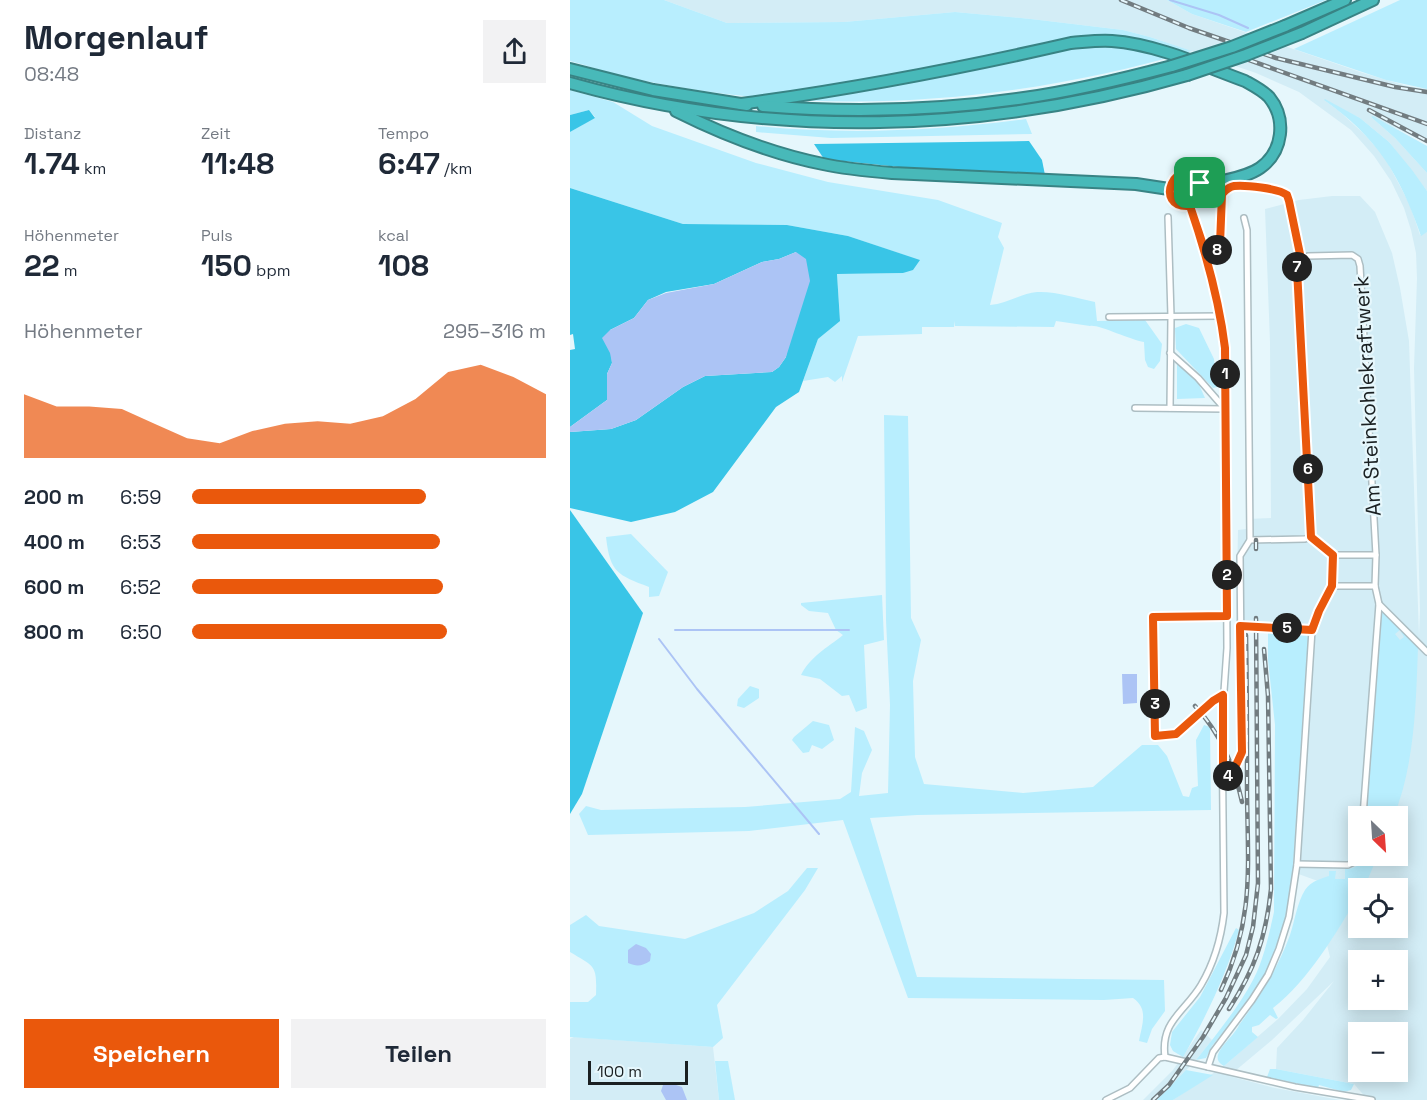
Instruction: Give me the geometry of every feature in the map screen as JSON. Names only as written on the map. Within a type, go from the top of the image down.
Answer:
[{"type":"highway","points":[[570,69],[653,90],[741,104],[872,110],[951,107],[1062,92],[1172,66],[1239,44],[1345,0]]},
{"type":"highway","points":[[570,83],[665,106],[790,121],[856,123],[931,121],[996,115],[1116,94],[1187,75],[1302,33],[1373,0]]},
{"type":"highway","points":[[741,104],[880,83],[1071,43],[1102,40],[1130,43],[1148,47],[1245,81],[1259,88],[1269,97],[1276,109],[1280,120],[1280,133],[1277,147],[1271,158],[1261,168],[1250,174],[1202,187]]},
{"type":"highway","points":[[665,106],[766,148],[822,164],[892,173],[1136,184],[1169,189]]},
{"type":"street","points":[[1183,174],[1193,176],[1202,187],[1201,197],[1190,206],[1175,203],[1169,189],[1174,179],[1183,174]]},
{"type":"street","points":[[1206,254],[1217,251],[1220,244],[1222,194],[1226,189],[1233,186],[1276,189],[1287,195],[1301,259],[1297,269],[1311,537],[1333,555],[1376,555]]},
{"type":"street","points":[[1165,1057],[1163,1043],[1167,1029],[1202,984],[1214,958],[1224,913],[1223,695],[1227,658],[1225,348],[1221,316],[1206,254],[1190,206]]},
{"type":"street","points":[[1168,217],[1171,316],[1170,408]]},
{"type":"street","points":[[1223,777],[1231,776],[1242,752],[1240,556],[1250,540],[1247,230],[1244,218]]},
{"type":"street","name":"Am Steinkohlekraftwerk","points":[[1301,259],[1308,256],[1352,255],[1358,259],[1360,266],[1376,555],[1375,586],[1379,604],[1364,806]]},
{"type":"street","points":[[1109,317],[1221,316]]},
{"type":"street","points":[[1170,353],[1198,378],[1226,409]]},
{"type":"street","points":[[1135,408],[1226,409]]},
{"type":"street","points":[[1250,540],[1311,537]]},
{"type":"street","points":[[1208,1067],[1213,1052],[1268,975],[1279,949],[1294,892],[1312,630],[1332,586],[1333,555]]},
{"type":"street","points":[[1332,586],[1375,586]]},
{"type":"street","points":[[1379,604],[1427,652]]},
{"type":"street","points":[[1223,695],[1176,734],[1155,736],[1153,617],[1227,616]]},
{"type":"street","points":[[1240,626],[1312,630]]},
{"type":"street","points":[[1297,864],[1348,865]]},
{"type":"street","points":[[1106,1100],[1130,1088],[1160,1058],[1165,1057],[1295,1087],[1372,1100]]},
{"type":"shaded area","points":[[570,0],[664,0],[727,23],[844,22],[955,12],[1123,30],[1192,51],[1053,84],[982,94],[911,100],[839,101],[768,98],[697,90],[627,77],[570,61]]},
{"type":"shaded area","points":[[664,0],[1167,0],[1192,14],[1363,73],[1407,86],[1427,89],[1427,143],[1371,117],[1395,138],[1427,173],[1427,191],[1389,142],[1360,118],[1324,100],[1364,134],[1384,156],[1410,205],[1420,235],[1427,232],[1427,1100],[1368,1100],[1354,1084],[1276,1069],[1277,1048],[1334,981],[1272,1040],[1229,1076],[1275,1088],[1340,1100],[1173,1100],[1224,1066],[1278,1019],[1307,989],[1330,957],[1327,945],[1348,913],[1348,938],[1408,938],[1408,878],[1348,878],[1348,884],[1315,880],[1293,872],[1308,638],[1305,634],[1236,631],[1238,530],[1246,529],[1247,519],[1271,518],[1270,342],[1265,209],[1299,200],[1332,196],[1360,196],[1375,212],[1392,253],[1409,341],[1419,636],[1414,368],[1416,253],[1404,208],[1391,181],[1374,156],[1351,130],[1299,92],[1256,73],[1150,37],[1123,30],[955,12],[844,22],[727,23]]},
{"type":"shaded area","points":[[1167,0],[1326,0],[1246,32],[1192,14]]},
{"type":"shaded area","points":[[1400,0],[1427,0],[1427,89],[1386,80],[1294,49]]},
{"type":"shaded area","points":[[570,90],[613,102],[652,126],[756,163],[828,182],[938,200],[1002,223],[998,237],[1004,248],[990,305],[1037,292],[1095,302],[1097,321],[1145,320],[1162,344],[1160,361],[1154,369],[1148,367],[1145,360],[1144,342],[1094,326],[1056,321],[1054,327],[955,326],[955,321],[954,327],[922,327],[922,334],[858,336],[842,382],[842,376],[835,382],[828,377],[803,381],[818,339],[840,320],[837,274],[903,273],[919,260],[848,236],[787,225],[683,224],[570,188],[570,132],[595,117],[589,110],[570,115]]},
{"type":"shaded area","points":[[1325,99],[1360,118],[1389,142],[1412,170],[1427,191],[1427,232],[1421,236],[1395,176],[1372,143],[1359,128]]},
{"type":"shaded area","points":[[589,110],[595,118],[570,132],[570,115]]},
{"type":"shaded area","points":[[1373,116],[1427,146],[1427,173],[1395,138],[1371,117]]},
{"type":"shaded area","points":[[1026,119],[1032,134],[831,138],[756,132],[756,126],[858,131],[925,129]]},
{"type":"shaded area","points":[[1029,141],[1042,160],[1045,175],[899,167],[824,159],[814,144]]},
{"type":"shaded area","points":[[570,188],[683,224],[787,225],[848,236],[920,260],[913,270],[903,273],[837,274],[840,321],[818,339],[799,392],[776,407],[713,492],[675,512],[631,522],[570,508],[570,432],[611,429],[636,420],[683,387],[705,376],[772,372],[779,367],[786,357],[796,252],[779,259],[762,262],[714,284],[666,292],[648,300],[634,318],[610,330],[612,363],[607,374],[607,400],[570,427],[570,350],[575,349],[573,334],[570,335]]},
{"type":"shaded area","points":[[796,252],[806,259],[810,281],[786,357],[779,367],[772,372],[705,376],[683,387],[636,420],[611,429],[570,432],[570,427],[607,400],[607,374],[612,363],[610,353],[602,338],[610,330],[634,318],[648,300],[666,293],[714,284],[762,262],[779,259]]},
{"type":"shaded area","points":[[1186,324],[1199,328],[1214,359],[1217,387],[1213,388],[1176,349],[1175,328]]},
{"type":"shaded area","points":[[1177,364],[1196,378],[1205,398],[1177,399]]},
{"type":"shaded area","points":[[884,415],[908,416],[911,618],[921,640],[913,681],[915,757],[924,784],[1023,793],[1093,787],[1142,745],[1158,745],[1167,756],[1183,796],[1189,797],[1192,788],[1198,786],[1196,740],[1204,725],[1210,727],[1211,810],[917,815],[870,818],[917,977],[1164,980],[1165,1011],[1152,1029],[1147,1043],[1139,1041],[1143,1012],[1133,998],[1104,1000],[908,998],[843,820],[749,831],[588,835],[579,814],[586,806],[601,810],[745,807],[840,799],[851,792],[855,727],[864,731],[872,750],[862,773],[859,796],[888,793],[890,705],[886,620]]},
{"type":"shaded area","points":[[570,510],[643,613],[582,794],[570,814]]},
{"type":"shaded area","points":[[631,534],[668,572],[659,596],[649,597],[649,587],[623,575],[613,565],[606,537]]},
{"type":"shaded area","points":[[882,595],[884,640],[864,645],[867,708],[856,712],[849,695],[842,696],[820,679],[801,675],[814,657],[843,635],[836,630],[828,613],[809,611],[801,603]]},
{"type":"shaded area","points":[[1386,612],[1401,629],[1395,634],[1400,640],[1404,637],[1402,631],[1418,647],[1413,733],[1406,775],[1398,806],[1367,806],[1380,614]]},
{"type":"shaded area","points":[[1268,632],[1305,634],[1308,638],[1292,883],[1284,926],[1276,951],[1262,980],[1249,1001],[1212,1046],[1206,1058],[1196,1060],[1234,1011],[1253,980],[1263,955],[1274,912],[1275,725],[1268,660]]},
{"type":"shaded area","points":[[1122,674],[1137,674],[1137,703],[1123,704]]},
{"type":"shaded area","points":[[750,686],[759,689],[759,698],[744,708],[737,706],[738,699]]},
{"type":"shaded area","points":[[813,721],[829,725],[834,740],[822,749],[812,745],[809,752],[803,753],[792,740]]},
{"type":"shaded area","points":[[1373,866],[1368,878],[1348,878],[1348,914],[1331,941],[1299,984],[1273,1008],[1278,1018],[1270,1015],[1259,1025],[1252,1027],[1252,1032],[1258,1037],[1224,1066],[1219,1062],[1219,1052],[1254,1004],[1274,971],[1290,935],[1305,890],[1313,882],[1329,876],[1329,871],[1336,871],[1335,879],[1345,879],[1345,869]]},
{"type":"shaded area","points":[[807,868],[818,868],[805,890],[717,1005],[723,1038],[713,1047],[570,1037],[570,1002],[588,1002],[596,995],[596,978],[589,964],[570,952],[570,925],[586,915],[599,926],[685,939],[754,913],[788,891]]},
{"type":"shaded area","points":[[1236,928],[1239,930],[1222,979],[1183,1057],[1173,1051],[1170,1045],[1172,1032],[1200,997]]},
{"type":"shaded area","points":[[636,944],[646,948],[651,954],[650,961],[639,965],[628,963],[628,950]]},
{"type":"shaded area","points":[[1201,1030],[1212,1040],[1196,1060],[1157,1100],[1143,1100],[1173,1070]]},
{"type":"shaded area","points":[[574,1037],[713,1047],[719,1100],[570,1100],[570,1039]]},
{"type":"shaded area","points":[[715,1061],[728,1061],[735,1100],[719,1100]]},
{"type":"shaded area","points":[[1270,1069],[1354,1084],[1351,1090],[1344,1092],[1319,1085],[1318,1088],[1267,1077]]},
{"type":"shaded area","points":[[1186,1070],[1213,1075],[1173,1100],[1157,1100]]},
{"type":"shaded area","points":[[670,1083],[682,1087],[687,1100],[666,1100],[661,1091],[663,1085]]},
{"type":"waterway","points":[[1170,0],[1219,15],[1248,28]]},
{"type":"waterway","points":[[675,630],[849,630]]},
{"type":"waterway","points":[[659,639],[697,689],[819,834]]},
{"type":"railway","points":[[1121,0],[1189,28],[1276,58],[1395,87],[1427,92]]},
{"type":"railway","points":[[1224,51],[1427,124]]},
{"type":"railway","points":[[1369,110],[1427,141]]},
{"type":"railway","points":[[1256,540],[1256,549]]},
{"type":"railway","points":[[1153,1100],[1169,1085],[1203,1037],[1226,998],[1246,955],[1253,927],[1258,883],[1256,618]]},
{"type":"railway","points":[[1221,990],[1232,965],[1239,940],[1247,894],[1246,635]]},
{"type":"railway","points":[[1229,1009],[1246,980],[1258,952],[1271,889],[1268,696],[1264,649]]},
{"type":"railway","points":[[1195,706],[1212,728],[1225,751],[1242,802]]},
{"type":"route","points":[[1200,183],[1193,176],[1183,174],[1174,179],[1169,189],[1175,203],[1190,206],[1206,254],[1217,251],[1220,244],[1222,194],[1226,189],[1233,186],[1276,189],[1287,195],[1301,259],[1297,269],[1311,537],[1333,555],[1332,586],[1312,630],[1240,626],[1242,752],[1231,776],[1223,777],[1221,742],[1223,695],[1213,701],[1180,732],[1171,736],[1155,736],[1153,617],[1227,616],[1225,348],[1221,316],[1206,254],[1190,206],[1201,197],[1200,183]]}]
